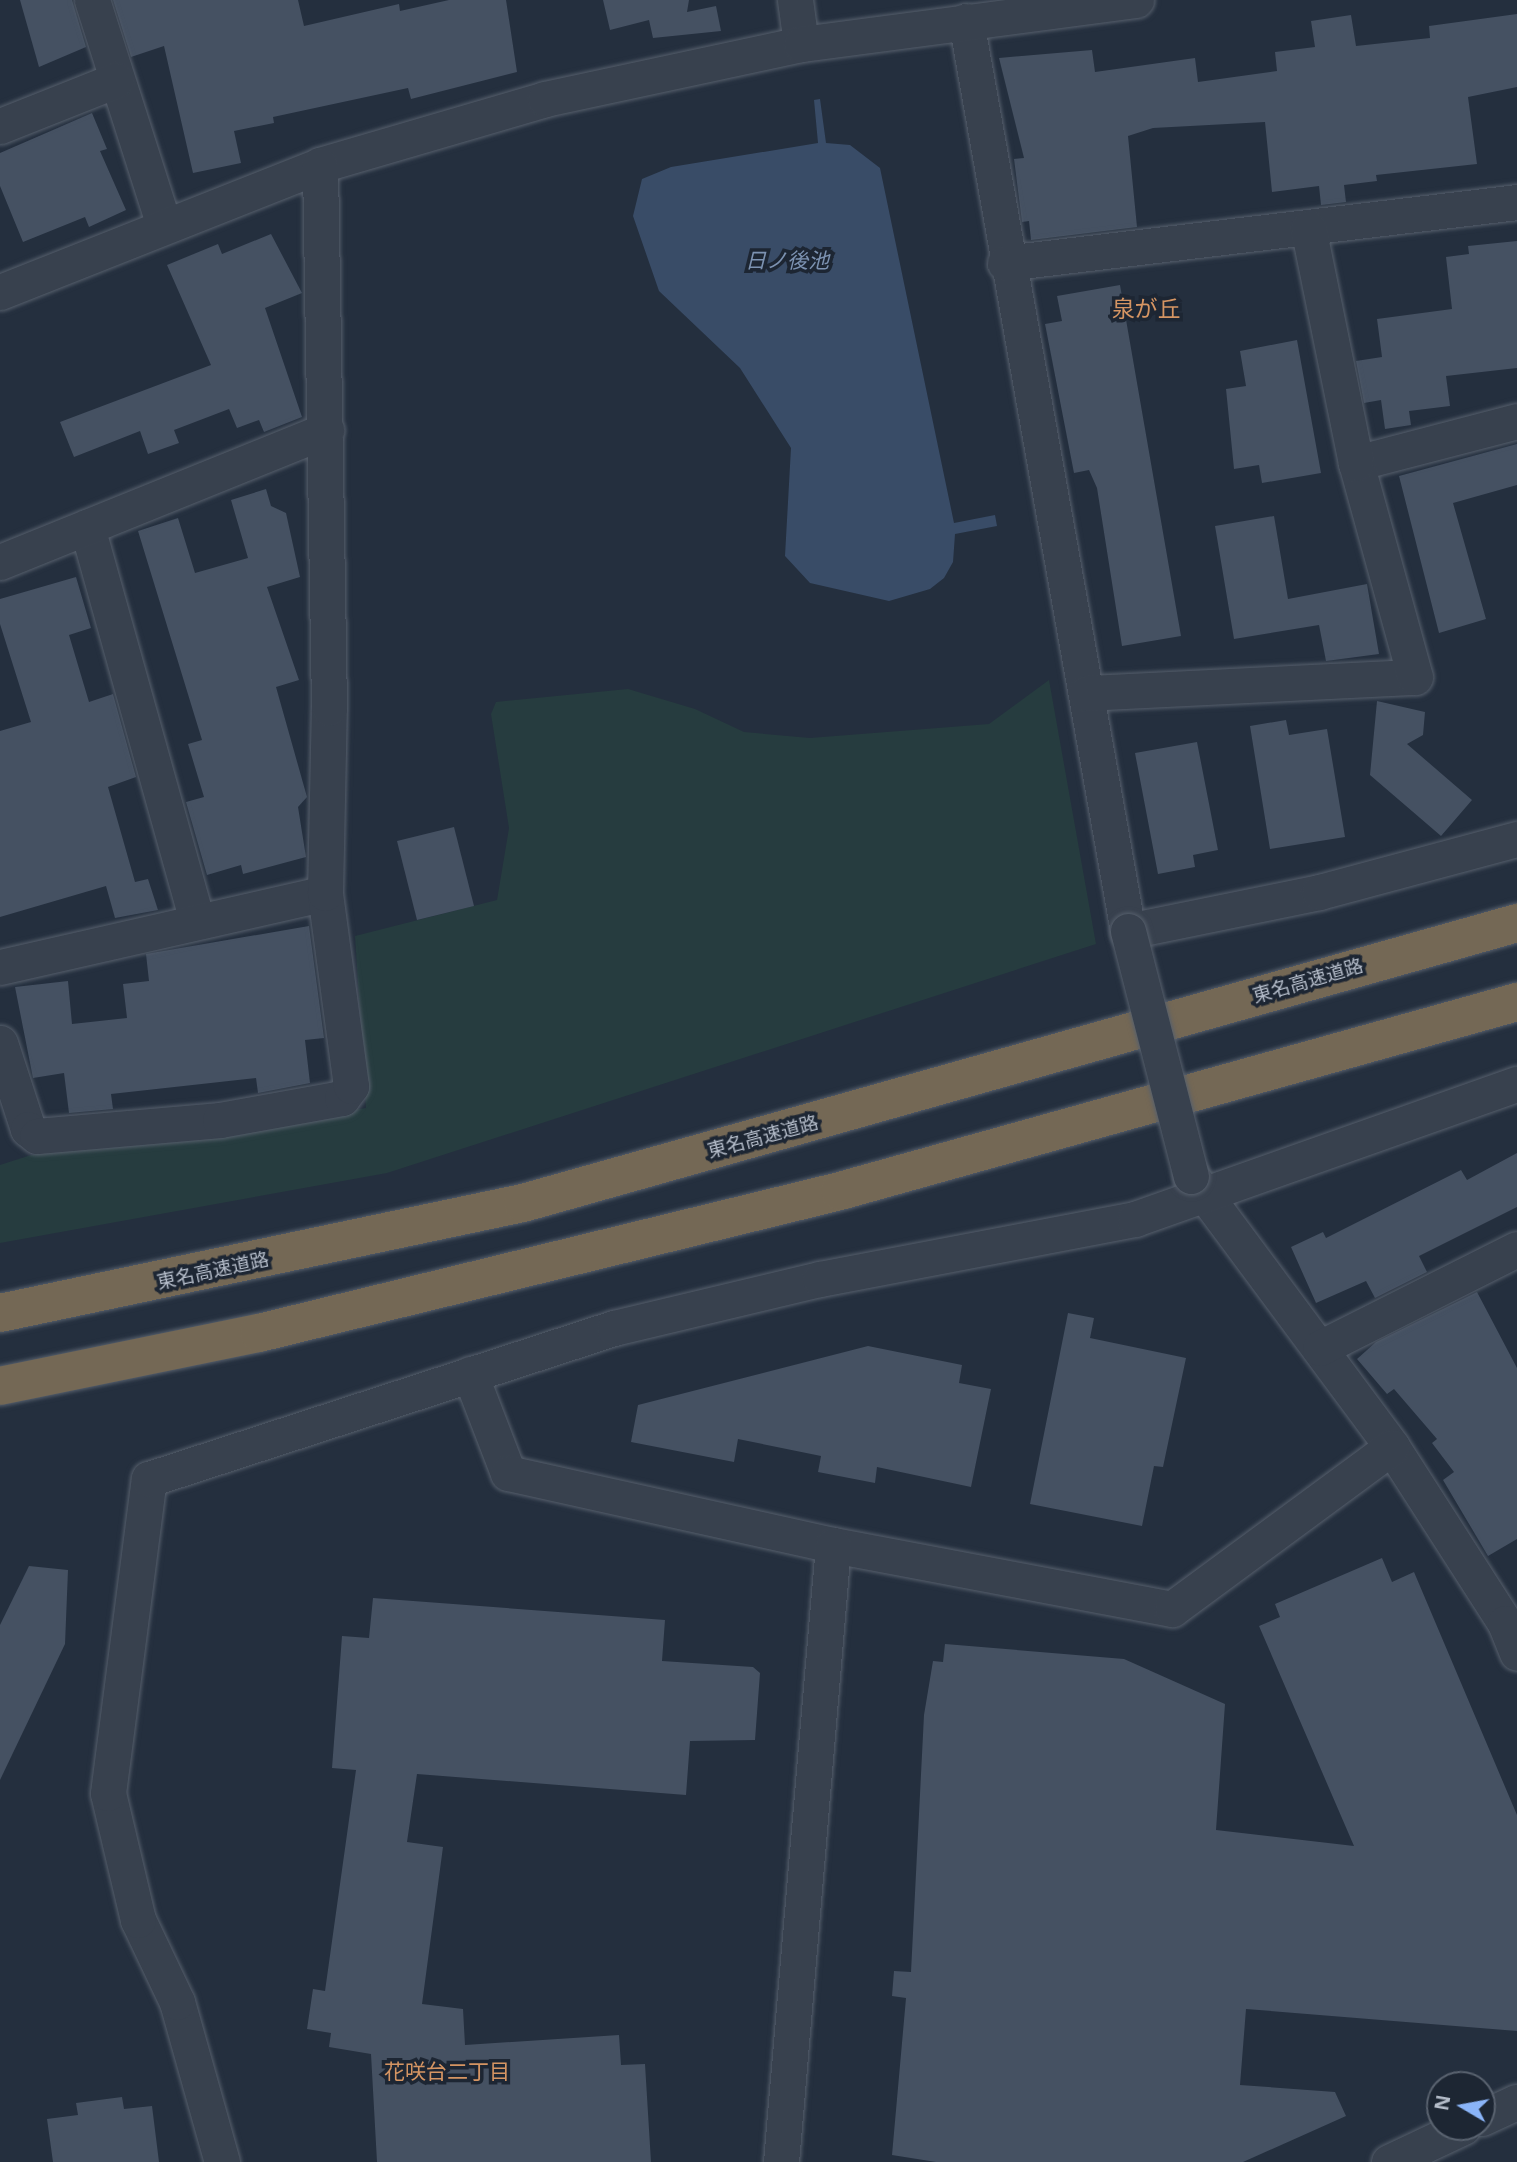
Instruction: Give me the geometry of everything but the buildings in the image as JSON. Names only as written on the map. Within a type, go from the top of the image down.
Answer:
[{"type":"highway","name":"東名高速道路","points":[[0,1313],[523,1203],[1517,923]]},
{"type":"highway","points":[[1,1386],[259,1333],[773,1208],[1517,1002]]},
{"type":"street","points":[[92,0],[164,226]]},
{"type":"street","points":[[796,0],[801,44]]},
{"type":"street","points":[[0,292],[320,165],[545,99],[801,44],[1136,0]]},
{"type":"street","points":[[967,21],[1005,263],[1128,931],[1197,1184],[1392,1447],[1505,1623],[1517,1653]]},
{"type":"street","points":[[0,126],[116,79]]},
{"type":"street","points":[[0,1043],[28,1129],[37,1136],[220,1120],[342,1098],[351,1086],[325,893],[326,430],[320,165]]},
{"type":"street","points":[[1005,263],[1517,202]]},
{"type":"street","points":[[1086,693],[1415,677],[1356,463],[1308,228]]},
{"type":"street","points":[[1356,463],[1517,421]]},
{"type":"street","points":[[0,562],[326,430]]},
{"type":"street","points":[[88,527],[197,918]]},
{"type":"street","points":[[1128,931],[1319,892],[1517,839]]},
{"type":"street","points":[[0,967],[197,918],[325,893]]},
{"type":"street","points":[[222,2162],[177,2002],[138,1920],[108,1793],[149,1479],[614,1328],[820,1279],[1135,1219],[1197,1184],[1517,1084]]},
{"type":"street","points":[[1320,1348],[1517,1249]]},
{"type":"street","points":[[470,1374],[508,1473],[833,1545],[1172,1609],[1392,1447]]},
{"type":"street","points":[[781,2162],[833,1545]]},
{"type":"street","points":[[1496,2112],[1517,2102]]},
{"type":"street","points":[[1389,2162],[1433,2141]]},
{"type":"green space","points":[[1049,680],[1096,944],[387,1173],[0,1243],[0,1165],[31,1155],[366,1108],[355,936],[497,900],[509,828],[491,714],[496,702],[628,689],[695,709],[744,732],[810,738],[989,724]]},
{"type":"water","name":"日ノ後池","points":[[820,99],[826,143],[850,145],[880,168],[954,523],[995,515],[997,526],[955,534],[953,562],[944,578],[930,589],[889,601],[810,583],[785,556],[791,448],[740,368],[659,291],[633,216],[642,179],[671,167],[818,143],[814,100]]},
{"type":"district","name":"泉が丘","points":[[1146,308]]},
{"type":"district","name":"花咲台二丁目","points":[[447,2071]]}]
